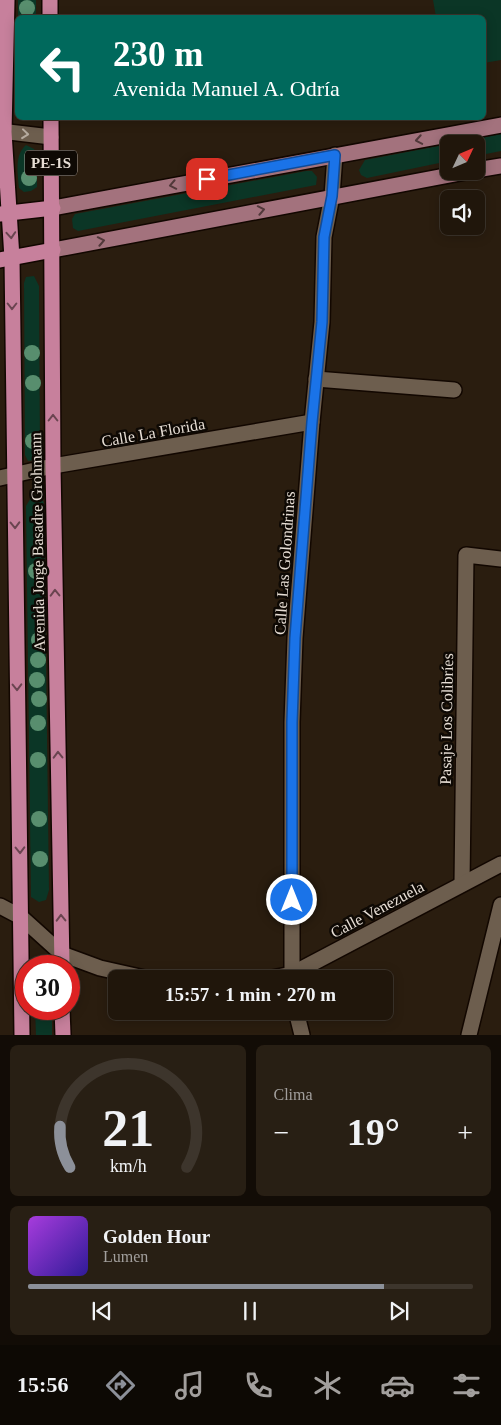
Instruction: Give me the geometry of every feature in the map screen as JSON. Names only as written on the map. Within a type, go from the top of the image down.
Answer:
[{"type":"highway","name":"Avenida Jorge Basadre Grohmann","points":[[7,0],[2,131],[6,259],[7,477],[22,1035]]},
{"type":"highway","points":[[50,0],[50,15]]},
{"type":"highway","name":"Avenida Jorge Basadre Grohmann","points":[[51,120],[53,466],[62,955]]},
{"type":"highway","points":[[4,213],[53,208]]},
{"type":"highway","points":[[6,259],[53,250]]},
{"type":"highway","points":[[62,1020],[63,1035]]},
{"type":"main road","points":[[53,208],[501,125]]},
{"type":"main road","points":[[485,169],[501,166]]},
{"type":"main road","points":[[53,250],[440,177]]},
{"type":"street","points":[[0,6],[2,0]]},
{"type":"street","points":[[2,131],[51,137]]},
{"type":"street","name":"Calle Las Golondrinas","points":[[292,970],[292,713],[295,638],[322,322],[324,237],[332,196],[335,155]]},
{"type":"street","points":[[316,379],[454,390]]},
{"type":"street","name":"Calle La Florida","points":[[7,477],[53,466],[312,422]]},
{"type":"street","name":"Pasaje Los Colibríes","points":[[462,884],[466,555],[501,559]]},
{"type":"street","name":"Calle Venezuela","points":[[305,970],[501,864]]},
{"type":"street","points":[[470,1035],[501,905]]},
{"type":"street","points":[[0,906],[20,918],[57,955]]},
{"type":"street","points":[[80,964],[109,970]]},
{"type":"street","points":[[298,1020],[302,1035]]},
{"type":"green space","points":[[18,0],[36,0],[36,15],[18,15]]},
{"type":"green space","points":[[433,0],[501,0],[501,60],[486,63],[486,15],[436,15]]},
{"type":"green space","points":[[501,134],[501,151],[485,154],[485,137]]},
{"type":"green space","points":[[26,145],[34,149],[37,157],[37,187],[31,191],[24,192],[19,188],[18,159]]},
{"type":"green space","points":[[440,146],[440,163],[367,178],[361,175],[359,170],[365,160]]},
{"type":"green space","points":[[312,171],[317,177],[316,185],[78,231],[73,228],[72,219],[75,214]]},
{"type":"green space","points":[[34,276],[39,286],[40,453],[35,460],[28,461],[25,455],[24,283],[26,277]]},
{"type":"green space","points":[[40,495],[44,503],[49,890],[46,900],[39,902],[31,897],[26,506],[32,496]]},
{"type":"green space","points":[[35,1020],[52,1020],[52,1035],[36,1035]]},
{"type":"route","points":[[207,179],[335,155],[332,196],[324,237],[322,322],[295,638],[292,722],[292,900]]}]
